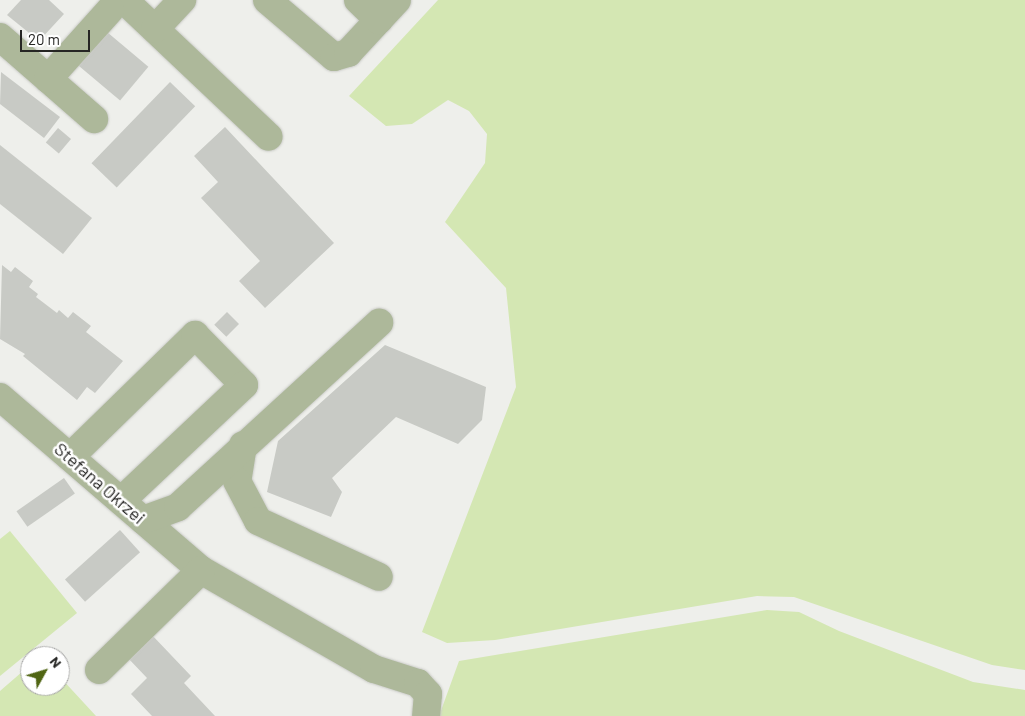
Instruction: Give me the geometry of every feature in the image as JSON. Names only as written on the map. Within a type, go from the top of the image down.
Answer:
[{"type":"street","points":[[155,29],[182,0]]},
{"type":"street","points":[[267,0],[334,57],[348,53],[397,0]]},
{"type":"street","points":[[358,0],[379,20]]},
{"type":"street","points":[[48,79],[117,5],[155,29],[269,136]]},
{"type":"street","points":[[0,37],[94,119]]},
{"type":"street","points":[[143,520],[178,507],[243,445],[380,323]]},
{"type":"street","points":[[70,457],[194,335],[244,385],[122,501]]},
{"type":"street","name":"Stefana Okrzei","points":[[0,397],[201,570],[374,669],[418,683],[428,694],[426,716]]},
{"type":"street","points":[[243,445],[237,481],[258,522],[378,577]]},
{"type":"street","points":[[99,670],[201,570]]},
{"type":"green space","points":[[438,0],[1025,0],[1025,670],[992,665],[794,597],[757,596],[495,640],[447,643],[422,632],[516,387],[506,288],[445,222],[485,163],[487,134],[469,111],[448,100],[412,124],[386,126],[349,96]]},
{"type":"green space","points":[[10,531],[77,613],[37,646],[20,646],[20,660],[0,676],[0,539]]},
{"type":"green space","points":[[767,610],[799,612],[839,631],[973,682],[1025,690],[1025,716],[439,716],[459,661]]},
{"type":"green space","points":[[20,674],[20,696],[70,696],[70,688],[96,716],[0,716],[0,691]]},
{"type":"building","points":[[21,0],[49,0],[64,14],[39,41],[7,15]]},
{"type":"building","points":[[107,32],[148,67],[120,100],[79,66]]},
{"type":"building","points":[[1,72],[60,117],[44,138],[0,104]]},
{"type":"building","points":[[170,82],[195,106],[117,188],[92,163]]},
{"type":"building","points":[[225,127],[334,243],[265,308],[239,281],[260,261],[201,198],[218,182],[194,156]]},
{"type":"building","points":[[58,128],[71,139],[59,153],[46,143]]},
{"type":"building","points":[[0,145],[92,218],[63,254],[0,204]]},
{"type":"building","points":[[2,265],[11,272],[15,267],[33,281],[29,287],[38,294],[36,297],[57,313],[59,310],[68,318],[73,312],[91,326],[86,332],[123,361],[95,393],[87,387],[77,400],[23,356],[25,354],[0,339]]},
{"type":"building","points":[[227,312],[239,324],[226,337],[214,325]]},
{"type":"building","points":[[385,345],[486,387],[482,420],[458,444],[396,417],[332,478],[342,492],[331,517],[267,492],[278,441]]},
{"type":"building","points":[[64,478],[75,494],[27,527],[16,511]]},
{"type":"building","points":[[120,530],[140,552],[85,602],[65,580]]},
{"type":"building","points":[[151,634],[191,676],[184,683],[215,716],[152,716],[131,694],[147,678],[127,657]]}]
